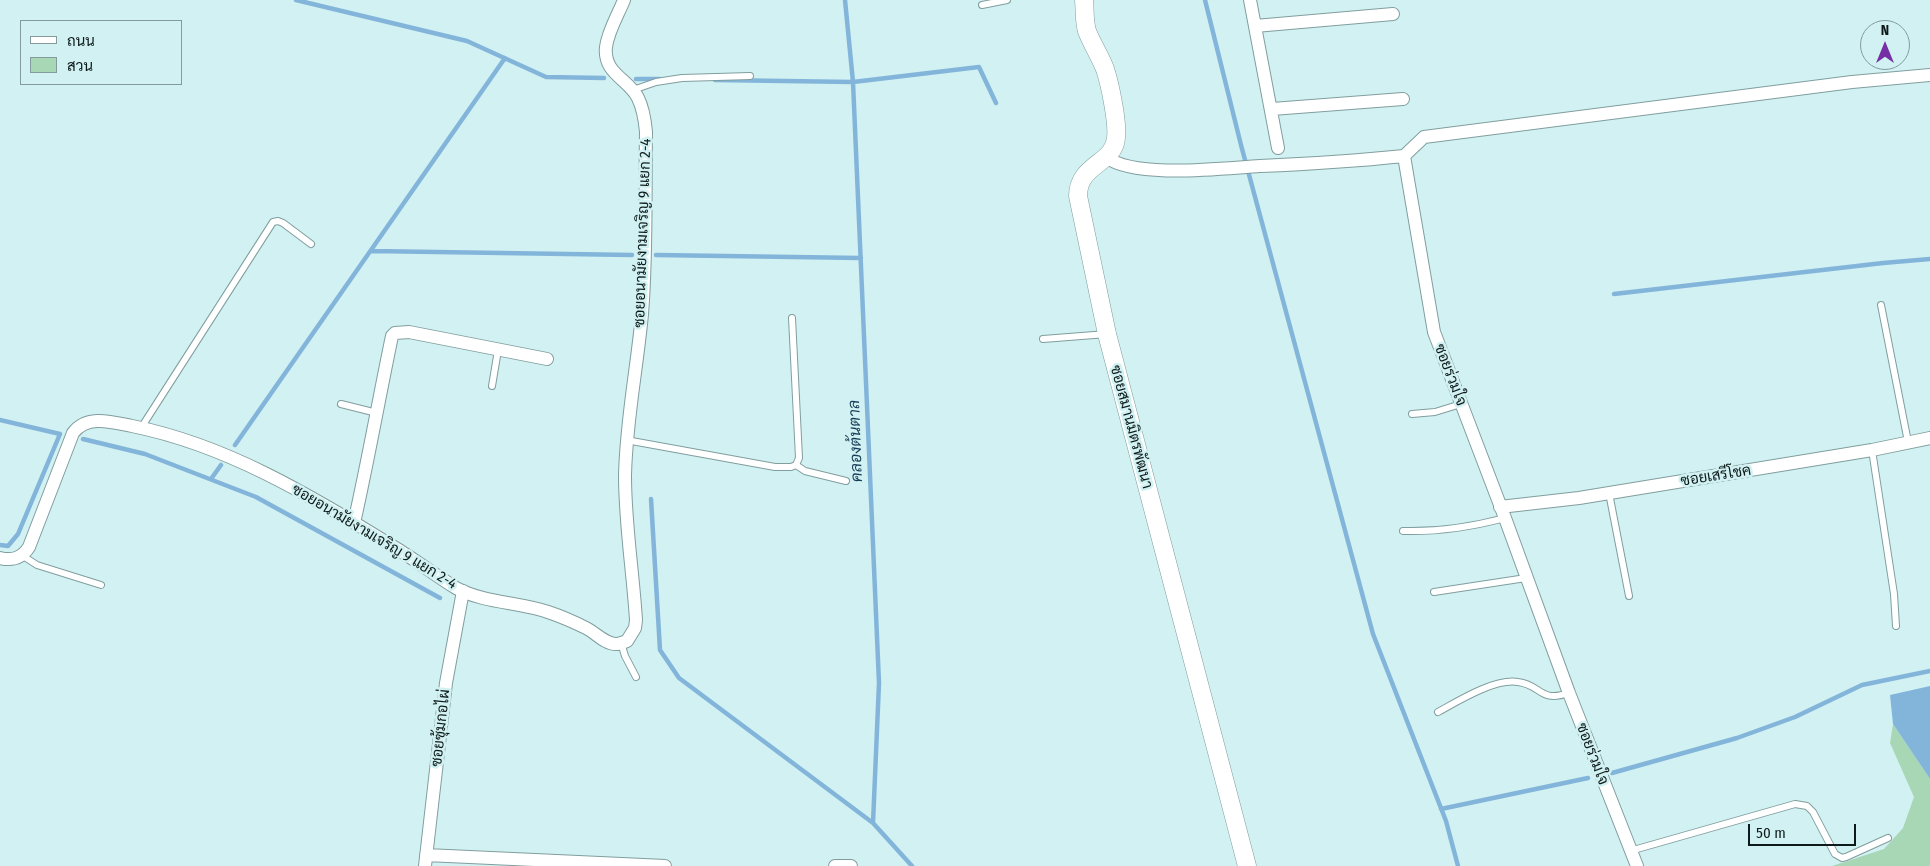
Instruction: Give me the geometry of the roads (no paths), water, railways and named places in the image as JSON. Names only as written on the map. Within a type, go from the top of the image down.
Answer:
[{"type":"street","name":"ซอยอนามัยงามเจริญ 9 แยก 2-4","points":[[23,556],[29,547],[73,433],[78,426],[85,422],[96,421],[140,428],[240,460],[354,523],[463,591],[547,612],[586,628],[610,642],[621,643],[627,641],[632,635],[636,620],[625,510],[626,440],[629,408],[637,367],[644,267],[646,132],[642,108],[633,90],[613,73],[606,55],[608,38],[624,0]]},
{"type":"street","name":"ซอยสมานมิตรพัฒนา","points":[[1084,0],[1087,30],[1106,70],[1117,136],[1114,148],[1106,158],[1094,166],[1080,181],[1078,196],[1106,334],[1247,866]]},
{"type":"street","points":[[1250,0],[1278,148]]},
{"type":"street","points":[[1255,26],[1393,14]]},
{"type":"street","points":[[1106,158],[1112,162],[1141,168],[1179,170],[1349,162],[1404,156],[1424,137],[1930,74]]},
{"type":"street","points":[[1272,110],[1403,99]]},
{"type":"street","name":"ซอยร่วมใจ","points":[[1404,156],[1434,332],[1503,512],[1568,693],[1637,866]]},
{"type":"street","points":[[354,523],[392,336],[395,333],[409,332],[547,360]]},
{"type":"street","name":"ซอยเสรีโชค","points":[[1503,512],[1872,450],[1930,438]]},
{"type":"street","points":[[0,558],[15,559],[23,556]]},
{"type":"street","name":"ซอยซุ้มกอไผ่","points":[[426,860],[446,683],[463,591]]},
{"type":"street","points":[[426,860],[665,866]]},
{"type":"street","points":[[834,866],[851,866]]},
{"type":"lane","points":[[982,5],[1007,0]]},
{"type":"lane","points":[[633,90],[656,82],[682,78],[750,76]]},
{"type":"lane","points":[[140,428],[272,222],[284,223],[311,244]]},
{"type":"lane","points":[[1881,305],[1908,442]]},
{"type":"lane","points":[[626,440],[775,467],[791,467],[796,465],[799,458],[792,318]]},
{"type":"lane","points":[[1043,339],[1106,334]]},
{"type":"lane","points":[[492,386],[498,350]]},
{"type":"lane","points":[[341,404],[377,413]]},
{"type":"lane","points":[[1412,414],[1435,412],[1461,404]]},
{"type":"lane","points":[[1872,450],[1894,594],[1896,626]]},
{"type":"lane","points":[[796,465],[806,471],[846,481]]},
{"type":"lane","points":[[1609,493],[1628,596]]},
{"type":"lane","points":[[1403,531],[1459,528],[1503,512]]},
{"type":"lane","points":[[23,556],[37,565],[101,585]]},
{"type":"lane","points":[[1434,592],[1526,578]]},
{"type":"lane","points":[[621,643],[625,656],[636,677]]},
{"type":"lane","points":[[1438,712],[1465,697],[1506,681],[1521,682],[1550,697],[1558,697],[1568,693]]},
{"type":"lane","points":[[1630,851],[1795,804],[1808,806],[1813,812],[1838,857],[1846,857],[1888,838]]},
{"type":"water","points":[[1930,686],[1930,779],[1893,724],[1890,695]]},
{"type":"waterway","points":[[296,0],[467,41],[546,77],[604,78]]},
{"type":"waterway","name":"คลองต้นตาล","points":[[845,0],[853,82],[879,683],[873,823],[912,866]]},
{"type":"waterway","points":[[1205,0],[1241,145],[1373,634],[1446,821],[1458,866]]},
{"type":"waterway","points":[[235,445],[505,58]]},
{"type":"waterway","points":[[715,80],[853,82],[979,67],[996,103]]},
{"type":"waterway","points":[[636,79],[660,79]]},
{"type":"waterway","points":[[371,251],[632,255]]},
{"type":"waterway","points":[[656,255],[861,258]]},
{"type":"waterway","points":[[1614,294],[1930,259]]},
{"type":"waterway","points":[[0,420],[60,434],[18,534],[8,546],[0,545]]},
{"type":"waterway","points":[[83,439],[145,454],[256,497],[440,598]]},
{"type":"waterway","points":[[211,479],[221,465]]},
{"type":"waterway","points":[[651,499],[660,650],[679,678],[873,823]]},
{"type":"waterway","points":[[1612,773],[1737,738],[1795,717],[1862,685],[1930,671]]},
{"type":"waterway","points":[[1441,809],[1588,778]]}]
